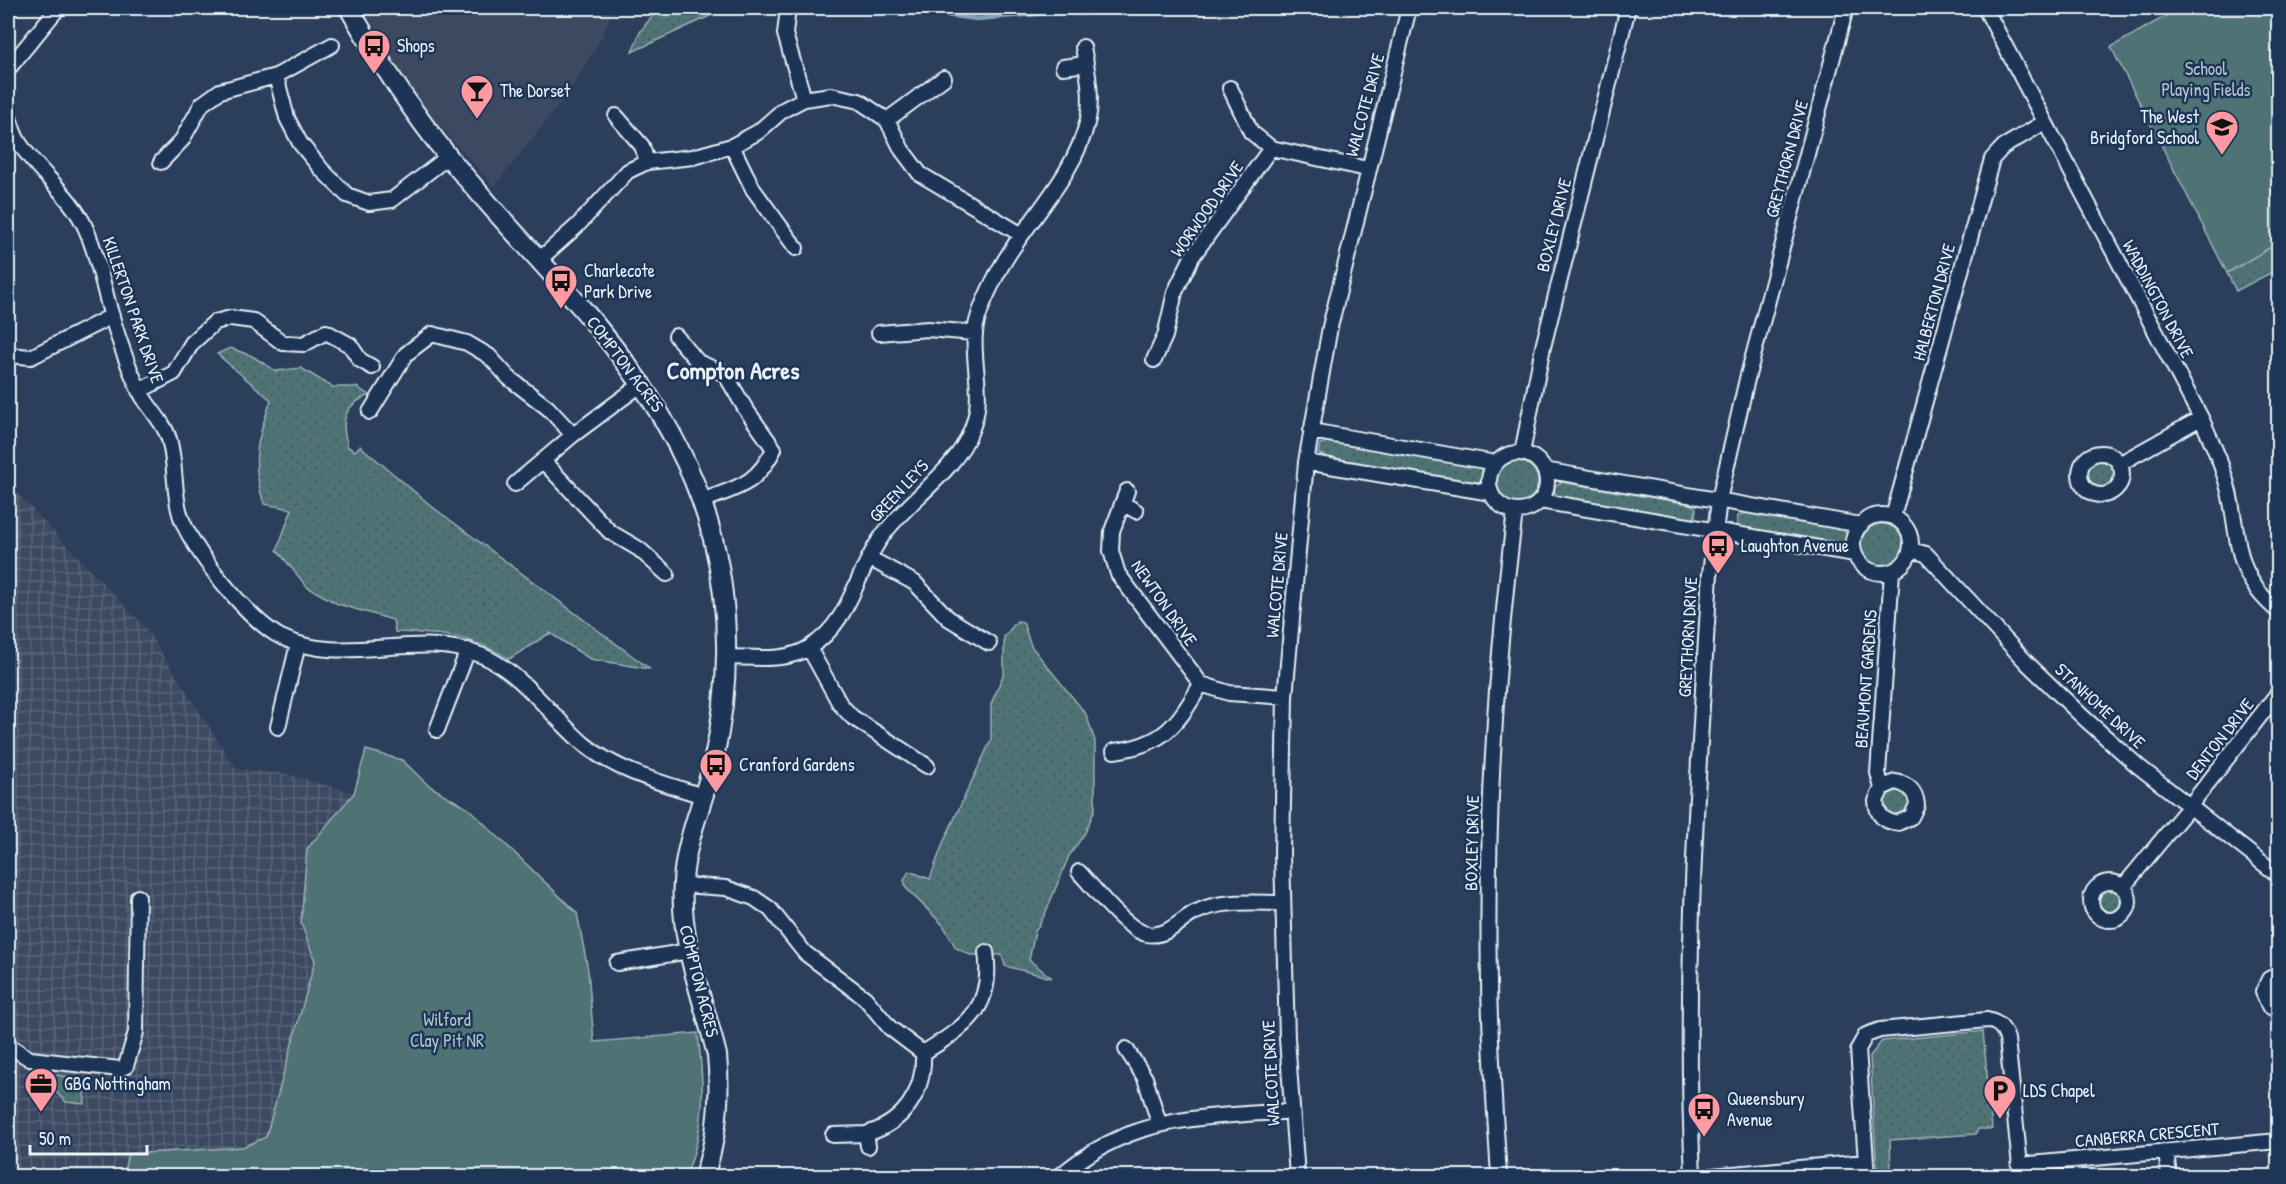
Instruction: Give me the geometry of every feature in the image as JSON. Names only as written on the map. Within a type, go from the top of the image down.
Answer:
[{"type":"street","points":[[8,69],[58,8]]},
{"type":"street","name":"COMPTON ACRES","points":[[349,8],[401,93],[448,156],[604,333],[643,383],[684,454],[714,540],[720,578],[726,657],[723,713],[684,865],[682,885],[684,926],[717,1055],[719,1072],[718,1120],[713,1151],[704,1176]]},
{"type":"street","name":"WALCOTE DRIVE","points":[[1297,1176],[1291,1111],[1283,903],[1285,697],[1306,462],[1330,327],[1367,168],[1409,8]]},
{"type":"street","name":"BOXLEY DRIVE","points":[[1522,453],[1543,347],[1628,8]]},
{"type":"street","name":"GREYTHORN DRIVE","points":[[1694,1176],[1689,1096],[1689,950],[1707,614],[1714,530],[1747,379],[1846,8]]},
{"type":"street","name":"WADDINGTON DRIVE","points":[[1985,8],[2201,418],[2218,454],[2228,489],[2242,567],[2260,594],[2278,611]]},
{"type":"street","points":[[787,17],[785,34],[804,99]]},
{"type":"street","points":[[161,162],[182,140],[202,104],[220,91],[276,76],[332,45]]},
{"type":"street","name":"GREEN LEYS","points":[[726,657],[785,656],[809,648],[834,628],[881,536],[958,454],[973,427],[980,392],[974,333],[993,282],[1022,235],[1057,187],[1078,150],[1089,117],[1083,47]]},
{"type":"street","points":[[1062,67],[1086,64]]},
{"type":"street","points":[[276,76],[287,118],[300,143],[347,195],[369,203],[392,200],[448,156]]},
{"type":"street","points":[[888,120],[944,78]]},
{"type":"street","points":[[1230,88],[1251,132],[1271,148],[1367,168]]},
{"type":"street","points":[[539,260],[577,226],[628,171],[647,162],[693,157],[732,146],[758,132],[783,110],[804,99],[831,95],[860,101],[888,120],[902,150],[920,174],[1022,235]]},
{"type":"street","name":"KILLERTON PARK DRIVE","points":[[8,114],[18,143],[57,186],[85,226],[103,273],[112,316],[139,391],[169,437],[180,514],[191,543],[261,626],[298,644],[326,649],[446,645],[468,650],[505,669],[586,746],[609,761],[648,778],[703,796]]},
{"type":"street","points":[[616,116],[642,146],[647,162]]},
{"type":"street","name":"HALBERTON DRIVE","points":[[1893,518],[1992,159],[2003,147],[2045,122]]},
{"type":"street","points":[[732,146],[753,189],[796,248]]},
{"type":"street","name":"WORWOOD DRIVE","points":[[1147,345],[1156,364],[1175,292],[1192,257],[1271,148]]},
{"type":"street","points":[[8,354],[31,357],[112,316]]},
{"type":"street","points":[[139,391],[174,373],[192,343],[215,322],[231,318],[253,321],[283,343],[304,344],[326,332],[351,345],[360,360],[372,367]]},
{"type":"street","points":[[879,333],[928,329],[974,333]]},
{"type":"street","points":[[370,412],[406,354],[432,334],[467,343],[489,356],[509,378],[548,408],[573,435]]},
{"type":"street","points":[[676,336],[698,362],[725,374],[745,408],[774,449],[764,470],[748,482],[702,501]]},
{"type":"street","points":[[515,484],[544,462],[573,435],[643,383]]},
{"type":"street","points":[[2119,464],[2201,418]]},
{"type":"street","points":[[1311,431],[1496,463]]},
{"type":"street","points":[[1522,453],[1539,462],[1544,470],[1546,486],[1540,501],[1528,509],[1515,511],[1500,505],[1491,493],[1489,477],[1496,463],[1512,454],[1522,453]]},
{"type":"street","points":[[544,462],[610,532],[639,549],[667,574]]},
{"type":"street","points":[[1306,462],[1491,493]]},
{"type":"street","points":[[1544,470],[1861,525]]},
{"type":"street","name":"NEWTON DRIVE","points":[[1136,511],[1124,497],[1112,531],[1111,551],[1118,574],[1201,684]]},
{"type":"street","points":[[1540,501],[1855,554]]},
{"type":"street","name":"BOXLEY DRIVE","points":[[1499,1176],[1489,982],[1488,891],[1491,769],[1503,601],[1515,511]]},
{"type":"street","points":[[1876,516],[1893,518],[1908,531],[1911,550],[1907,560],[1892,572],[1874,572],[1859,562],[1855,554],[1854,539],[1861,525],[1876,516]]},
{"type":"street","name":"STANHOME DRIVE","points":[[1911,550],[1926,554],[2027,663],[2129,758],[2278,875]]},
{"type":"street","points":[[869,558],[915,583],[948,618],[989,642]]},
{"type":"street","name":"BEAUMONT GARDENS","points":[[1882,788],[1878,772],[1892,572]]},
{"type":"street","points":[[278,727],[298,644]]},
{"type":"street","points":[[809,648],[840,704],[852,717],[927,766]]},
{"type":"street","points":[[437,730],[468,650]]},
{"type":"street","points":[[1114,751],[1141,748],[1165,734],[1187,709],[1201,684],[1230,693],[1285,697]]},
{"type":"street","name":"DENTON DRIVE","points":[[2123,887],[2278,693]]},
{"type":"street","points":[[1079,872],[1128,922],[1147,934],[1165,933],[1197,911],[1222,904],[1283,903]]},
{"type":"street","points":[[682,885],[726,888],[754,898],[770,909],[805,953],[865,998],[890,1028],[923,1053]]},
{"type":"street","points":[[8,1045],[30,1059],[120,1069],[126,1066],[136,1032],[138,897]]},
{"type":"street","points":[[617,963],[689,951]]},
{"type":"street","points":[[923,1053],[969,1022],[986,996],[995,970],[986,952]]},
{"type":"street","points":[[2278,975],[2269,979],[2263,992],[2269,1006],[2278,1011]]},
{"type":"street","points":[[1867,1176],[1858,1049],[1866,1035],[1880,1030],[1987,1020],[1998,1023],[2004,1029],[2007,1039],[2020,1171]]},
{"type":"street","points":[[1126,1049],[1145,1078],[1160,1123]]},
{"type":"street","points":[[833,1135],[867,1140],[890,1124],[916,1097],[922,1075],[923,1053]]},
{"type":"street","points":[[1060,1176],[1098,1148],[1131,1132],[1160,1123],[1291,1111]]},
{"type":"street","name":"CANBERRA CRESCENT","points":[[2020,1171],[2166,1152],[2278,1141]]},
{"type":"street","points":[[2166,1152],[2169,1176]]},
{"type":"street","points":[[1712,1176],[1865,1162]]},
{"type":"shaded area","points":[[364,8],[614,8],[599,43],[567,95],[494,187],[430,115],[394,63]]},
{"type":"shaded area","points":[[8,484],[145,627],[236,769],[287,774],[354,793],[307,849],[301,923],[315,961],[266,1137],[243,1147],[128,1154],[123,1176],[8,1176]]},
{"type":"green space","points":[[658,8],[727,8],[632,52],[640,32]]},
{"type":"green space","points":[[1075,8],[1158,8],[1077,15]]},
{"type":"green space","name":"School Playing Fields","points":[[2180,8],[2278,8],[2278,243],[2227,273],[2111,47]]},
{"type":"green space","points":[[2278,243],[2278,278],[2276,279],[2272,272],[2236,291],[2227,273]]},
{"type":"green space","points":[[230,348],[252,356],[276,371],[301,368],[332,387],[357,387],[369,395],[354,404],[346,415],[344,429],[348,447],[355,451],[360,446],[434,508],[650,669],[590,659],[550,633],[509,659],[469,640],[426,633],[395,632],[393,620],[338,604],[307,587],[277,550],[292,509],[264,504],[257,475],[259,440],[271,400],[217,354]]},
{"type":"green space","points":[[1327,442],[1473,466],[1481,468],[1484,476],[1479,482],[1471,482],[1326,457],[1318,453],[1320,444]]},
{"type":"green space","points":[[2101,459],[2111,463],[2115,473],[2111,483],[2101,487],[2091,483],[2087,473],[2091,463]]},
{"type":"green space","points":[[1517,461],[1525,462],[1532,467],[1537,474],[1537,490],[1532,497],[1525,502],[1517,503],[1509,502],[1502,497],[1497,490],[1496,482],[1497,474],[1502,467],[1509,462]]},
{"type":"green space","points":[[1561,482],[1690,504],[1696,508],[1695,517],[1690,519],[1559,498],[1554,492],[1555,486]]},
{"type":"green space","points":[[1747,512],[1842,529],[1848,534],[1847,542],[1841,546],[1740,529],[1737,523],[1738,516]]},
{"type":"green space","points":[[1882,524],[1890,525],[1897,530],[1902,537],[1902,553],[1897,560],[1890,565],[1882,566],[1874,565],[1867,560],[1862,553],[1861,545],[1862,537],[1867,530],[1874,525]]},
{"type":"green space","points":[[1017,621],[1023,622],[1031,646],[1086,714],[1095,741],[1095,809],[1085,833],[1069,856],[1035,932],[1029,960],[1052,978],[1005,966],[1002,955],[970,955],[956,948],[943,925],[906,888],[904,880],[909,871],[930,879],[943,843],[991,740],[991,704],[1004,673],[1004,637]]},
{"type":"green space","name":"Wilford Clay Pit NR","points":[[366,750],[402,760],[428,785],[469,809],[577,913],[588,970],[594,1042],[698,1033],[702,1072],[701,1122],[686,1176],[123,1176],[128,1154],[243,1147],[266,1137],[315,961],[301,923],[307,849],[354,793]]},
{"type":"green space","points":[[1896,789],[1906,793],[1910,803],[1906,813],[1896,817],[1886,813],[1882,803],[1886,793]]},
{"type":"green space","points":[[2110,888],[2119,892],[2123,901],[2119,910],[2110,914],[2101,910],[2097,901],[2101,892]]},
{"type":"green space","points":[[1983,1031],[1992,1129],[1978,1129],[1976,1134],[1890,1140],[1891,1172],[1877,1174],[1870,1056],[1882,1041]]},
{"type":"green space","points":[[40,1072],[73,1078],[84,1088],[85,1104],[66,1102],[55,1091],[51,1095],[34,1078]]},
{"type":"waterway","points":[[888,8],[977,19],[1061,12]]},
{"type":"waterway","points":[[1080,10],[1111,8]]},
{"type":"place","name":"Shops","points":[[374,75]]},
{"type":"place","name":"The Dorset","points":[[477,120]]},
{"type":"place","name":"The West Bridgford School","points":[[2222,156]]},
{"type":"place","name":"Charlecote Park Drive","points":[[561,310]]},
{"type":"place","name":"Laughton Avenue","points":[[1718,575]]},
{"type":"place","name":"Cranford Gardens","points":[[716,794]]},
{"type":"place","name":"GBG Nottingham","points":[[41,1113]]},
{"type":"place","name":"LDS Chapel","points":[[2000,1120]]},
{"type":"place","name":"Queensbury Avenue","points":[[1704,1138]]},
{"type":"district","name":"Compton Acres","points":[[733,371]]}]
